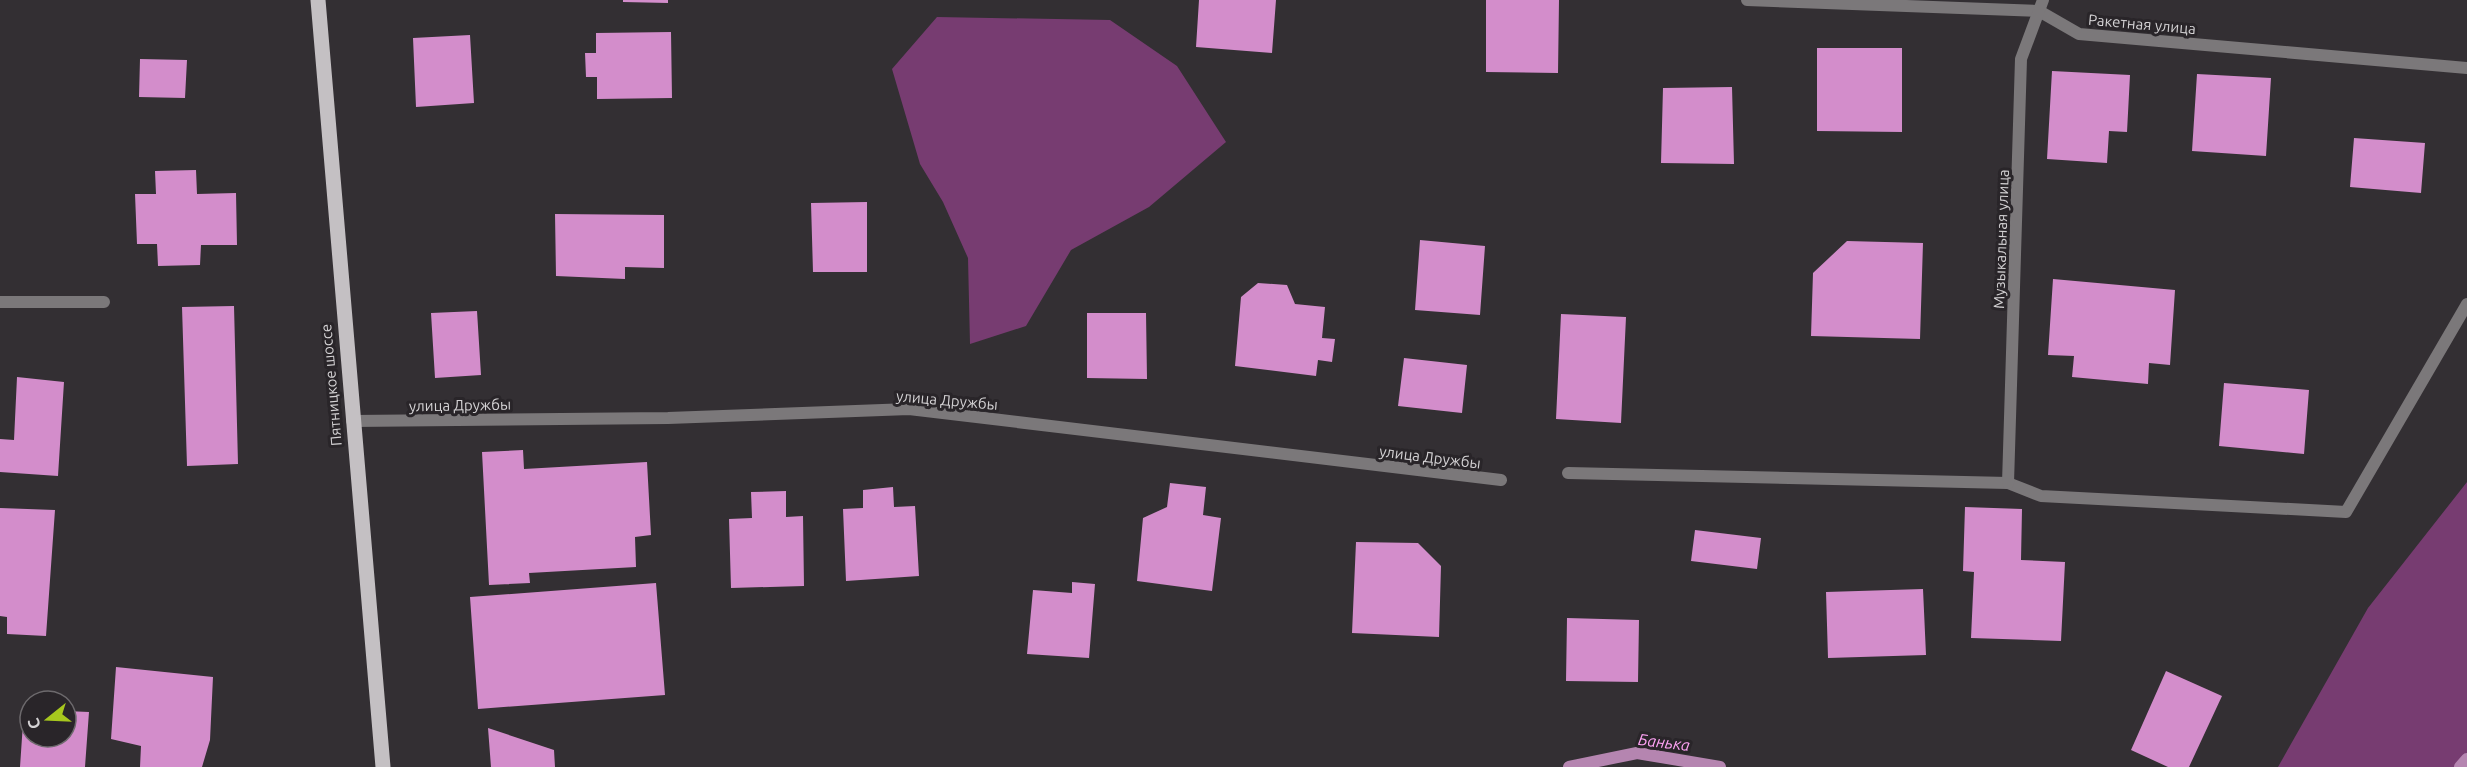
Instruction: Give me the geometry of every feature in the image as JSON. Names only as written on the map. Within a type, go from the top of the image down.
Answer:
[{"type":"main road","name":"Пятницкое шоссе","points":[[318,0],[383,767]]},
{"type":"street","name":"Ракетная улица","points":[[1747,0],[2041,5],[2079,34],[2467,68]]},
{"type":"street","name":"Музыкальная улица","points":[[2008,483],[2021,59],[2041,5]]},
{"type":"street","points":[[0,302],[104,302]]},
{"type":"street","points":[[1568,473],[2008,483],[2041,496],[2346,512],[2467,304]]},
{"type":"street","name":"улица Дружбы","points":[[352,421],[668,418],[909,409],[1501,480]]},
{"type":"shaded area","points":[[937,17],[1110,20],[1177,66],[1226,142],[1149,207],[1071,250],[1026,326],[970,344],[968,258],[943,202],[920,164],[892,69]]},
{"type":"shaded area","points":[[2467,482],[2467,767],[2278,767],[2368,608]]},
{"type":"building","points":[[623,0],[668,0],[668,3],[623,2]]},
{"type":"building","points":[[1199,0],[1276,0],[1272,53],[1196,47]]},
{"type":"building","points":[[1486,0],[1559,0],[1558,73],[1486,72]]},
{"type":"building","points":[[671,32],[672,98],[597,99],[597,77],[586,77],[585,53],[596,53],[596,33]]},
{"type":"building","points":[[470,35],[474,103],[416,107],[413,38]]},
{"type":"building","points":[[1817,48],[1902,48],[1902,132],[1817,131]]},
{"type":"building","points":[[140,59],[187,60],[185,98],[139,97]]},
{"type":"building","points":[[2052,71],[2130,75],[2127,132],[2109,131],[2107,163],[2047,159]]},
{"type":"building","points":[[2197,74],[2271,78],[2266,156],[2192,151]]},
{"type":"building","points":[[1732,87],[1734,164],[1661,163],[1663,88]]},
{"type":"building","points":[[2354,138],[2425,143],[2421,193],[2350,187]]},
{"type":"building","points":[[196,170],[197,194],[236,193],[237,245],[201,245],[200,265],[158,266],[157,244],[137,244],[135,194],[156,194],[155,171]]},
{"type":"building","points":[[867,202],[867,272],[813,272],[811,203]]},
{"type":"building","points":[[555,214],[664,215],[664,268],[625,267],[625,279],[556,276]]},
{"type":"building","points":[[1420,240],[1485,246],[1480,315],[1415,310]]},
{"type":"building","points":[[1847,241],[1923,243],[1920,339],[1811,336],[1813,273]]},
{"type":"building","points":[[2053,279],[2175,290],[2170,365],[2149,363],[2148,384],[2072,377],[2074,356],[2048,355]]},
{"type":"building","points":[[1258,283],[1287,285],[1295,304],[1325,307],[1322,338],[1335,339],[1332,362],[1318,360],[1316,376],[1235,366],[1241,297]]},
{"type":"building","points":[[234,306],[238,464],[187,466],[182,307]]},
{"type":"building","points":[[477,311],[481,375],[435,378],[431,313]]},
{"type":"building","points":[[1087,313],[1146,313],[1147,379],[1087,378]]},
{"type":"building","points":[[1561,314],[1626,317],[1621,423],[1556,419]]},
{"type":"building","points":[[1404,358],[1467,365],[1462,413],[1398,406]]},
{"type":"building","points":[[17,377],[64,382],[58,476],[0,472],[0,439],[14,440]]},
{"type":"building","points":[[2224,383],[2309,390],[2304,454],[2219,446]]},
{"type":"building","points":[[523,450],[524,469],[647,462],[651,535],[635,537],[636,567],[529,573],[530,583],[489,585],[482,452]]},
{"type":"building","points":[[1170,483],[1206,487],[1203,515],[1221,518],[1212,591],[1137,581],[1143,518],[1167,507]]},
{"type":"building","points":[[893,487],[894,507],[915,506],[919,576],[846,581],[843,509],[863,508],[863,490]]},
{"type":"building","points":[[786,491],[786,517],[803,516],[804,586],[731,588],[729,519],[752,518],[751,492]]},
{"type":"building","points":[[1965,507],[2022,509],[2021,560],[2065,562],[2061,641],[1971,638],[1974,572],[1963,571]]},
{"type":"building","points":[[0,508],[55,510],[46,636],[7,634],[7,617],[0,616]]},
{"type":"building","points":[[1695,530],[1761,538],[1757,569],[1691,561]]},
{"type":"building","points":[[1356,542],[1418,543],[1441,566],[1439,637],[1352,633]]},
{"type":"building","points":[[1072,582],[1095,584],[1089,658],[1027,654],[1033,590],[1072,593]]},
{"type":"building","points":[[656,583],[665,695],[478,709],[470,597]]},
{"type":"building","points":[[1923,589],[1926,655],[1828,658],[1826,592]]},
{"type":"building","points":[[1567,618],[1639,620],[1638,682],[1566,681]]},
{"type":"building","points":[[116,667],[213,677],[210,740],[202,767],[140,767],[141,746],[111,739]]},
{"type":"building","points":[[2166,671],[2222,696],[2189,767],[2168,767],[2131,750]]},
{"type":"building","points":[[78,712],[89,712],[85,767],[20,767],[21,749],[78,749]]},
{"type":"building","points":[[488,728],[554,750],[555,767],[491,767]]},
{"type":"waterway","name":"Банька","points":[[1569,767],[1637,753],[1720,767]]},
{"type":"waterway","name":"Банька","points":[[2460,767],[2467,759]]}]
